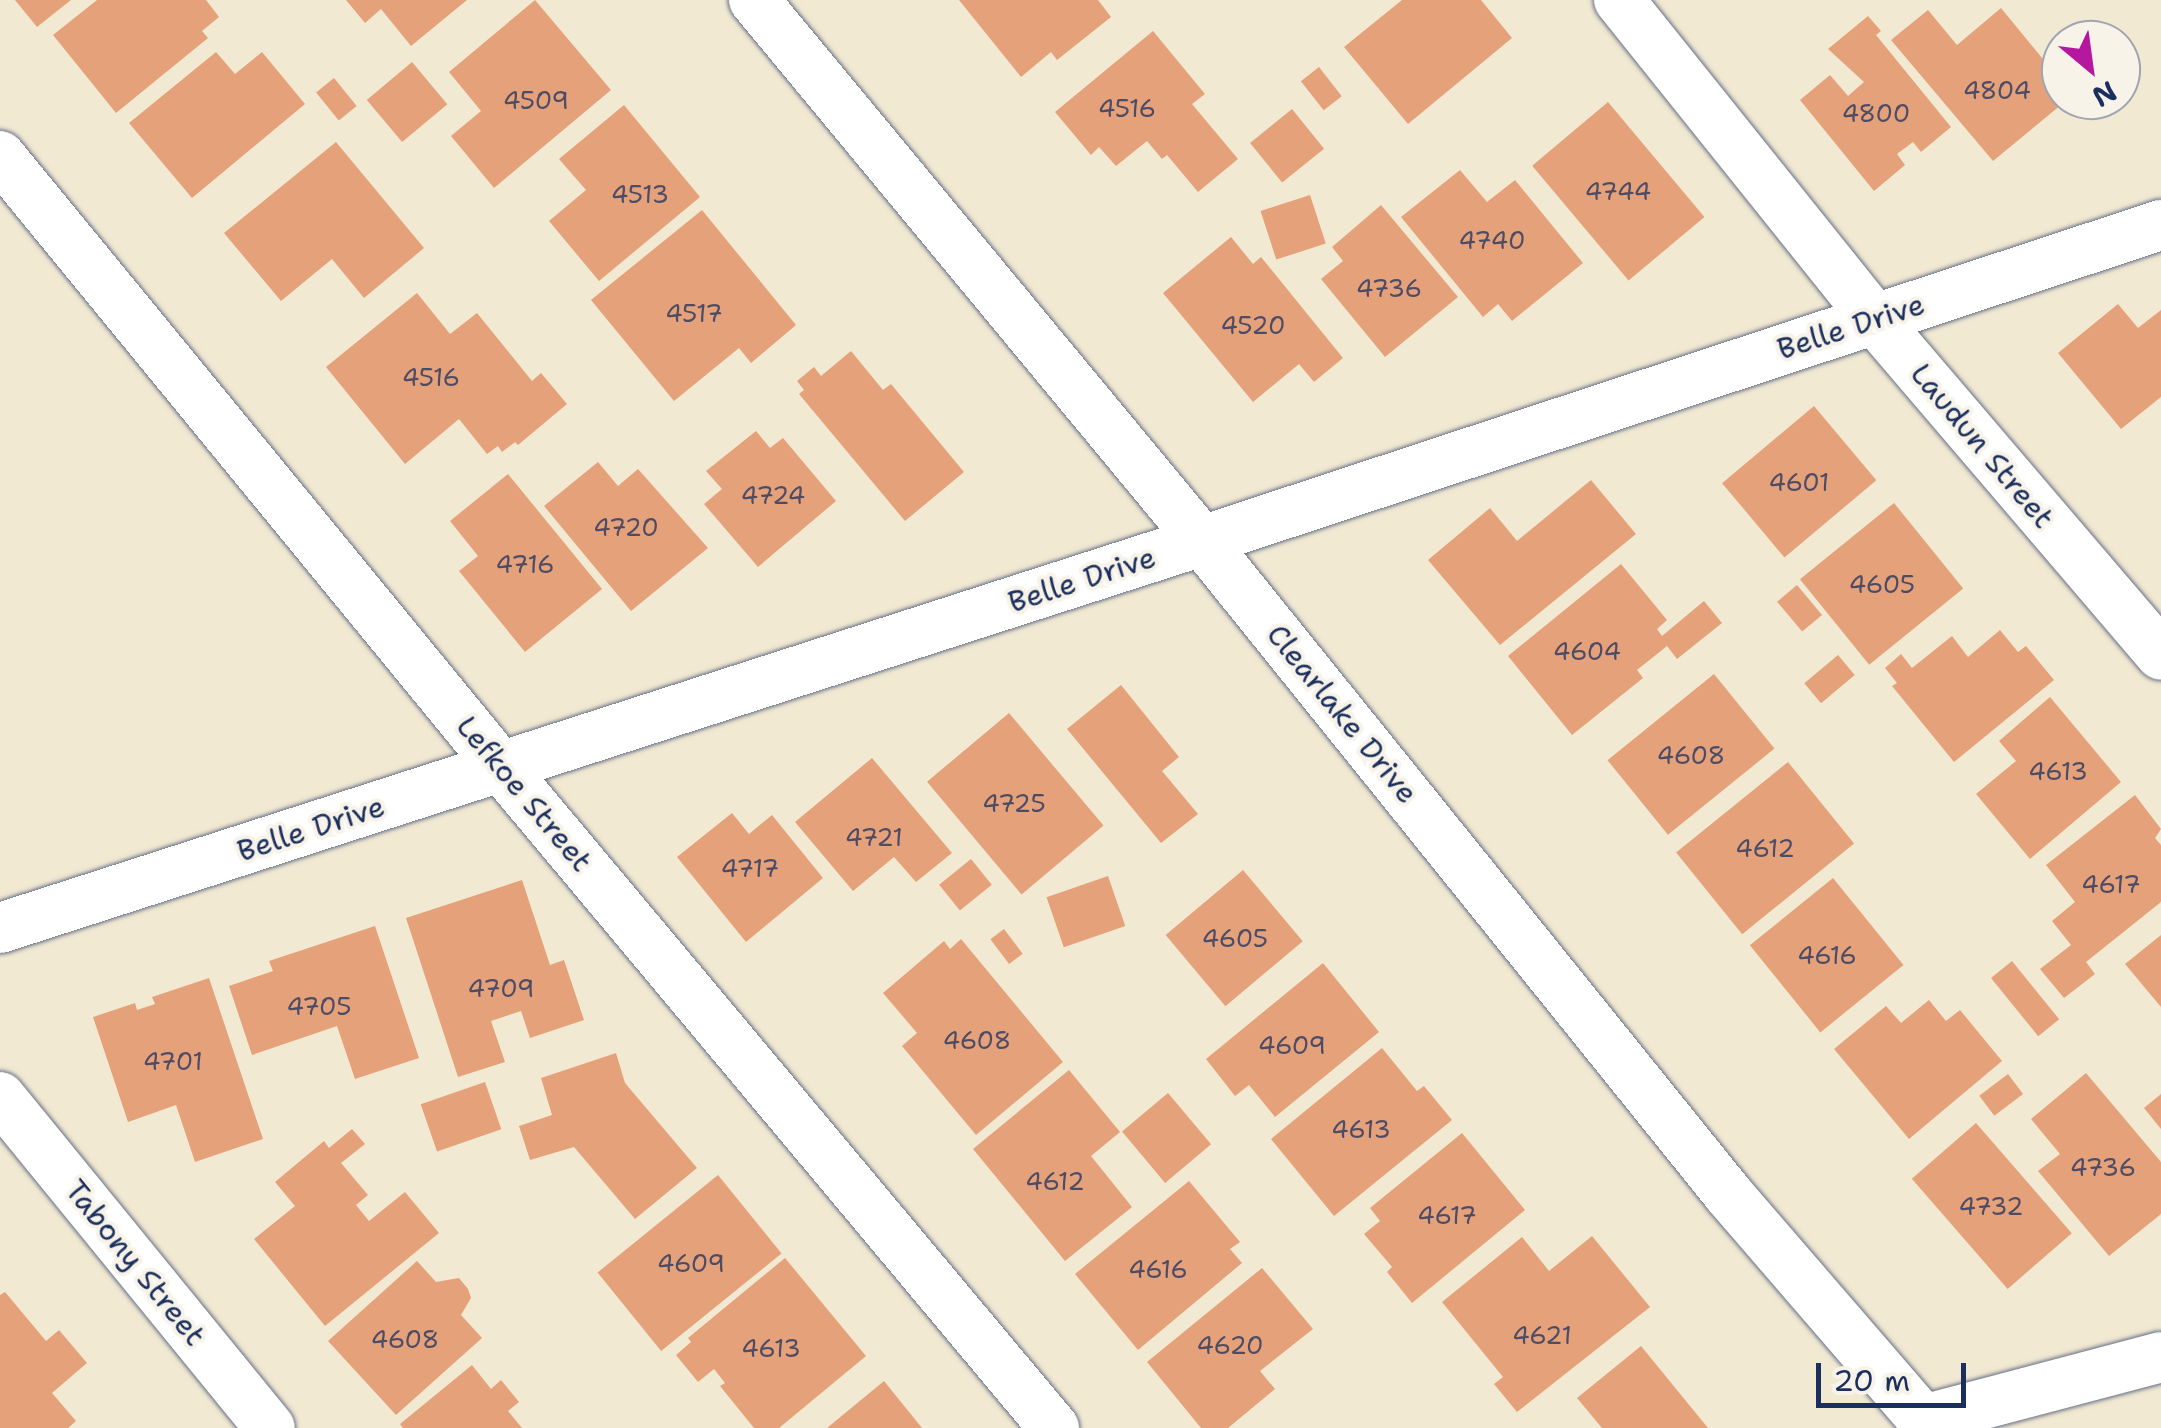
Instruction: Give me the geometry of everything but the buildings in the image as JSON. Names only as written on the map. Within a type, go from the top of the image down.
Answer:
[{"type":"street","name":"Clearlake Drive","points":[[754,0],[1202,541],[1729,1195],[1926,1424]]},
{"type":"street","name":"Laudun Street","points":[[1618,0],[1875,320],[2161,655]]},
{"type":"street","name":"Lefkoe Street","points":[[0,156],[502,767],[1054,1428]]},
{"type":"street","name":"Belle Drive","points":[[0,928],[1202,541],[2161,224]]},
{"type":"street","name":"Tabony Street","points":[[0,1097],[270,1428]]},
{"type":"street","points":[[1926,1424],[2161,1357]]}]
